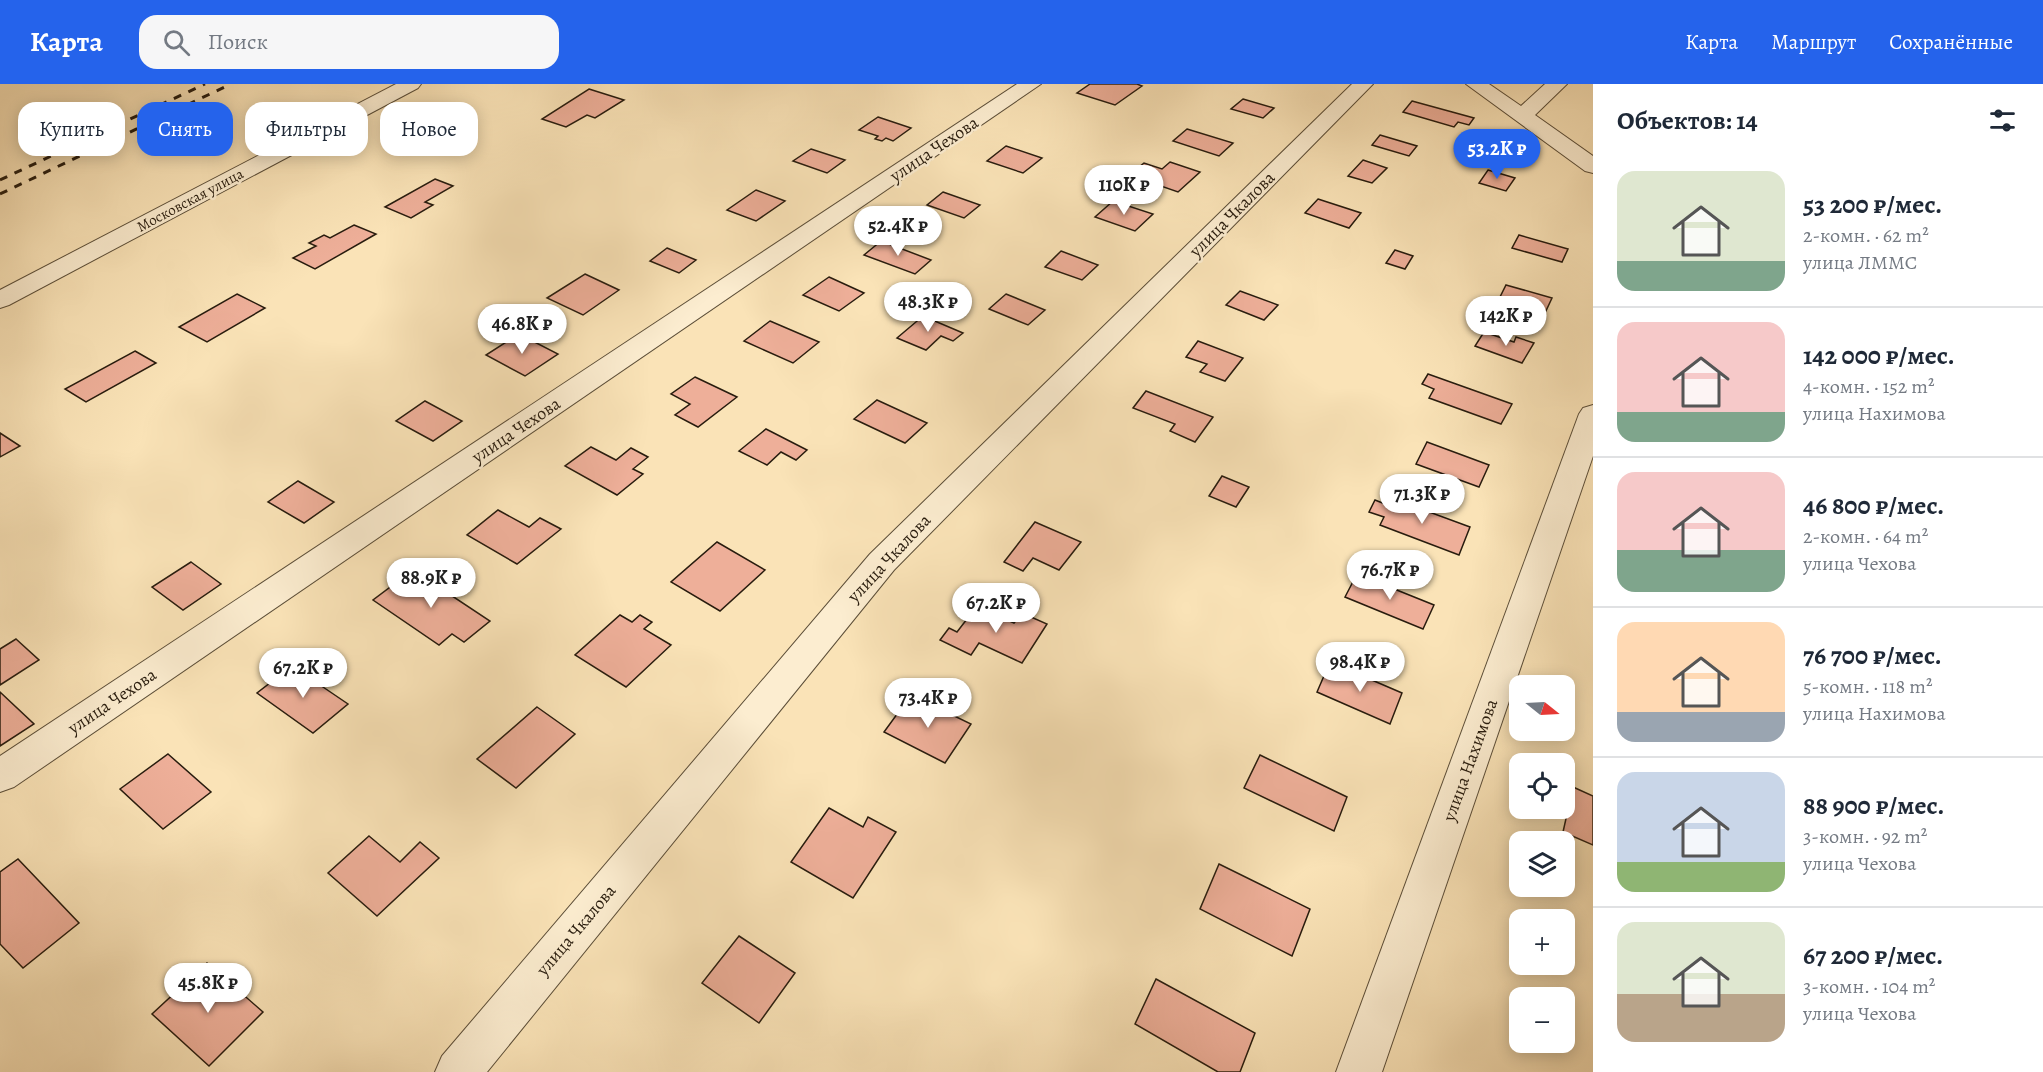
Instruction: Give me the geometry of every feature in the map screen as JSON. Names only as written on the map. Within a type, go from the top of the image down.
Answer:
[{"type":"street","name":"Московская улица","points":[[0,300],[411,84]]},
{"type":"street","name":"улица Чехова","points":[[0,776],[1031,84]]},
{"type":"street","name":"улица Чкалова","points":[[458,1072],[882,562],[1363,84]]},
{"type":"street","points":[[1476,84],[1593,166]]},
{"type":"street","points":[[1522,116],[1557,84]]},
{"type":"street","name":"улица Нахимова","points":[[1359,1072],[1593,414]]},
{"type":"building","points":[[1090,84],[1137,84],[1142,86],[1115,105],[1077,93]]},
{"type":"building","points":[[589,89],[624,100],[595,118],[587,115],[566,127],[542,119]]},
{"type":"building","points":[[1243,99],[1274,108],[1263,118],[1231,109]]},
{"type":"building","points":[[1412,101],[1474,118],[1469,125],[1458,122],[1454,127],[1403,112]]},
{"type":"building","points":[[878,117],[911,128],[893,141],[886,138],[882,141],[875,139],[878,136],[859,130]]},
{"type":"building","points":[[1187,129],[1233,143],[1219,156],[1173,141]]},
{"type":"building","points":[[1380,135],[1417,146],[1409,156],[1372,145]]},
{"type":"building","points":[[1006,146],[1042,158],[1023,173],[987,161]]},
{"type":"building","points":[[811,149],[845,160],[827,173],[793,161]]},
{"type":"building","points":[[1363,160],[1387,168],[1372,183],[1348,176]]},
{"type":"building","points":[[1170,162],[1200,172],[1178,192],[1129,175],[1144,163],[1162,169]]},
{"type":"building","points":[[1488,170],[1515,178],[1506,191],[1479,183]]},
{"type":"building","points":[[435,179],[453,186],[425,202],[433,205],[411,218],[385,207]]},
{"type":"building","points":[[756,190],[785,201],[756,221],[727,210]]},
{"type":"building","points":[[943,192],[980,205],[964,218],[927,205]]},
{"type":"building","points":[[1318,199],[1361,213],[1349,228],[1305,213]]},
{"type":"building","points":[[1113,201],[1153,214],[1135,231],[1095,217]]},
{"type":"building","points":[[354,225],[376,234],[315,269],[293,258],[316,246],[309,243],[324,235],[330,238]]},
{"type":"building","points":[[1519,235],[1568,249],[1562,262],[1512,248]]},
{"type":"building","points":[[881,241],[931,260],[915,274],[864,255]]},
{"type":"building","points":[[667,248],[696,260],[679,273],[650,261]]},
{"type":"building","points":[[1395,250],[1413,256],[1405,269],[1386,263]]},
{"type":"building","points":[[1061,251],[1098,265],[1082,280],[1045,267]]},
{"type":"building","points":[[585,274],[619,290],[583,315],[547,298]]},
{"type":"building","points":[[829,277],[864,293],[839,311],[803,295]]},
{"type":"building","points":[[1506,285],[1552,298],[1544,315],[1498,301]]},
{"type":"building","points":[[1240,291],[1278,305],[1264,320],[1226,305]]},
{"type":"building","points":[[237,294],[265,308],[207,342],[179,327]]},
{"type":"building","points":[[1006,294],[1045,310],[1028,325],[989,309]]},
{"type":"building","points":[[923,316],[963,333],[953,341],[941,336],[926,350],[897,338]]},
{"type":"building","points":[[770,321],[819,342],[793,363],[744,341]]},
{"type":"building","points":[[1484,332],[1514,342],[1516,337],[1534,343],[1522,363],[1475,346]]},
{"type":"building","points":[[519,334],[558,354],[525,376],[486,355]]},
{"type":"building","points":[[1198,341],[1243,358],[1225,381],[1200,372],[1207,364],[1186,357]]},
{"type":"building","points":[[135,351],[156,363],[86,402],[65,389]]},
{"type":"building","points":[[1428,374],[1512,404],[1501,424],[1429,398],[1434,389],[1422,384]]},
{"type":"building","points":[[695,377],[737,397],[698,427],[675,415],[690,404],[671,394]]},
{"type":"building","points":[[1146,391],[1213,417],[1195,442],[1170,431],[1175,424],[1133,408]]},
{"type":"building","points":[[877,400],[927,423],[905,443],[854,419]]},
{"type":"building","points":[[425,401],[462,421],[433,441],[396,421]]},
{"type":"building","points":[[766,429],[807,450],[796,460],[781,452],[767,465],[739,451]]},
{"type":"building","points":[[0,433],[20,446],[0,457]]},
{"type":"building","points":[[1427,442],[1489,465],[1479,487],[1416,464]]},
{"type":"building","points":[[591,447],[616,460],[631,448],[648,457],[633,469],[643,474],[617,495],[565,466]]},
{"type":"building","points":[[1222,476],[1249,487],[1236,507],[1209,496]]},
{"type":"building","points":[[298,481],[334,502],[304,523],[268,502]]},
{"type":"building","points":[[1394,499],[1470,527],[1459,555],[1380,525],[1384,517],[1369,512],[1375,500],[1390,506]]},
{"type":"building","points":[[498,510],[529,527],[540,518],[561,529],[517,564],[467,535]]},
{"type":"building","points":[[1035,522],[1081,542],[1059,570],[1033,558],[1023,571],[1004,562]]},
{"type":"building","points":[[717,542],[765,570],[720,611],[671,582]]},
{"type":"building","points":[[191,562],[221,584],[183,610],[152,587]]},
{"type":"building","points":[[413,570],[490,621],[464,642],[452,634],[439,645],[373,600]]},
{"type":"building","points":[[1357,574],[1434,605],[1423,629],[1345,597]]},
{"type":"building","points":[[977,606],[1014,623],[1022,613],[1047,624],[1022,663],[979,643],[971,655],[940,640],[949,628],[957,632]]},
{"type":"building","points":[[620,615],[632,622],[640,615],[652,622],[644,629],[671,645],[626,687],[575,655]]},
{"type":"building","points":[[16,639],[39,660],[0,685],[0,649]]},
{"type":"building","points":[[1330,662],[1402,693],[1390,724],[1317,692]]},
{"type":"building","points":[[292,666],[348,704],[313,733],[257,693]]},
{"type":"building","points":[[0,692],[34,724],[0,746]]},
{"type":"building","points":[[911,695],[971,724],[945,763],[884,732]]},
{"type":"building","points":[[537,707],[575,734],[516,788],[477,759]]},
{"type":"building","points":[[168,754],[211,792],[163,829],[120,789]]},
{"type":"building","points":[[1260,755],[1347,797],[1334,831],[1244,788]]},
{"type":"building","points":[[1575,788],[1593,796],[1593,845],[1575,837],[1575,831],[1563,831],[1566,819],[1575,819]]},
{"type":"building","points":[[829,808],[863,827],[868,817],[896,832],[853,898],[791,862]]},
{"type":"building","points":[[369,836],[400,862],[420,842],[439,858],[377,916],[328,873]]},
{"type":"building","points":[[18,859],[79,923],[23,968],[0,944],[0,872]]},
{"type":"building","points":[[1219,864],[1310,909],[1292,956],[1200,909]]},
{"type":"building","points":[[739,936],[795,973],[759,1023],[702,983]]},
{"type":"building","points":[[207,963],[263,1012],[209,1066],[152,1014]]},
{"type":"building","points":[[1156,979],[1255,1033],[1240,1072],[1218,1072],[1135,1024]]},
{"type":"railway","points":[[0,180],[205,84]]},
{"type":"railway","points":[[0,194],[231,84]]}]
